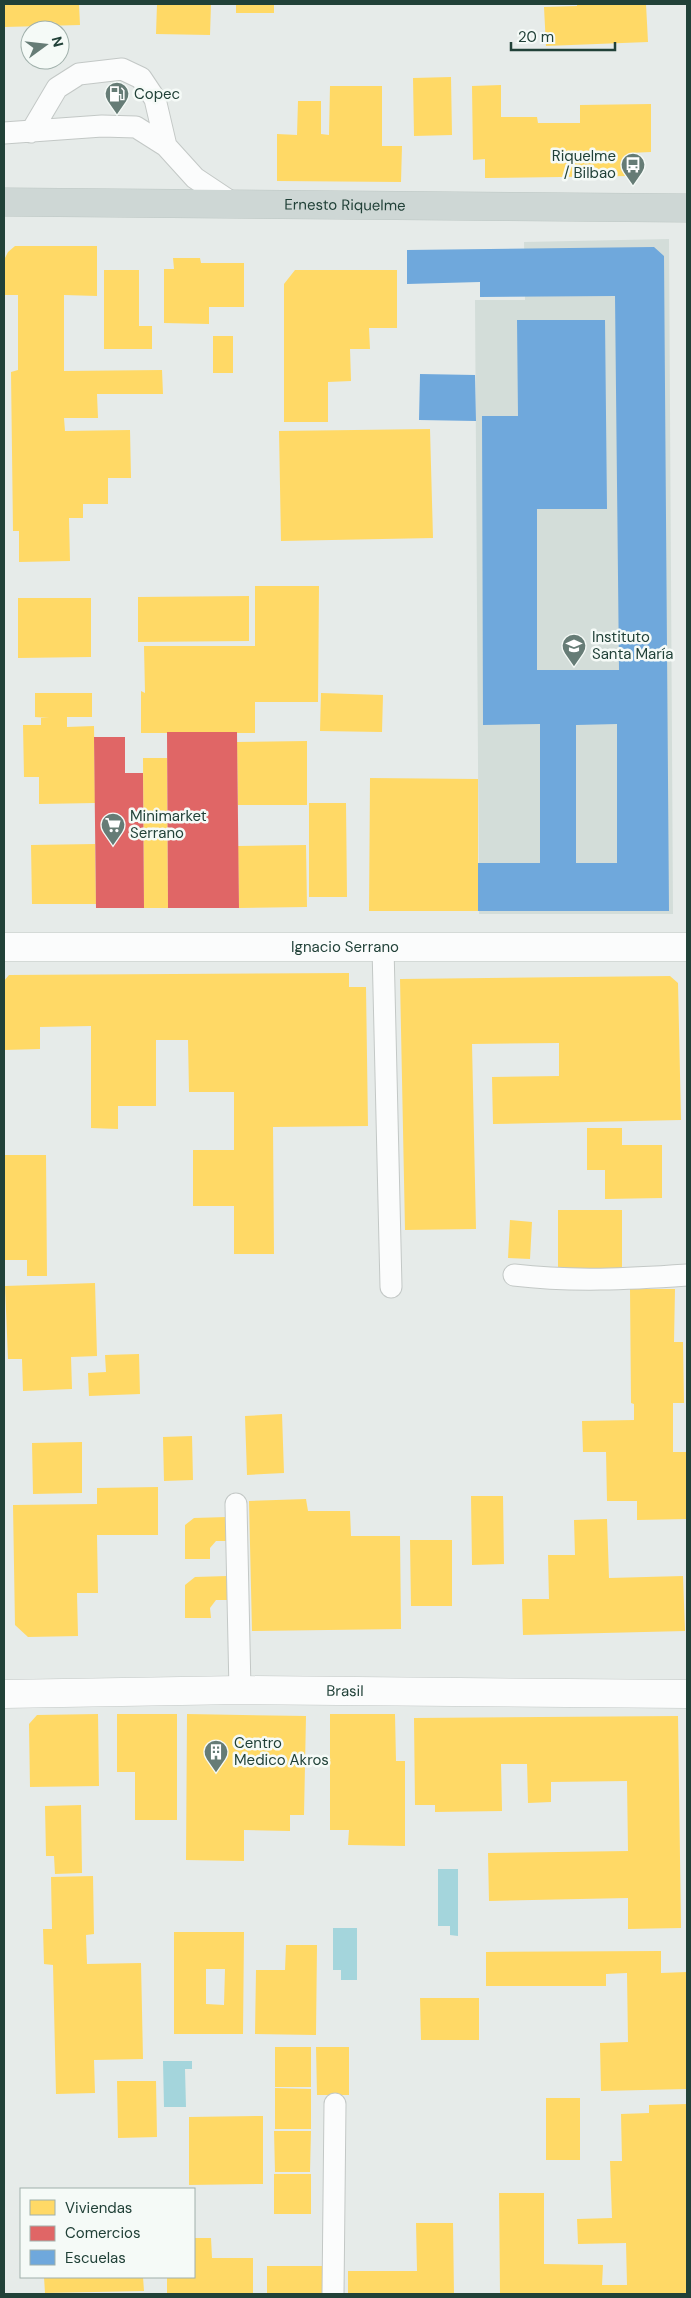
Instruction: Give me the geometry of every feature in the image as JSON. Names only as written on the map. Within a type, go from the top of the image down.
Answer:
[{"type":"main road","name":"Ernesto Riquelme","points":[[4,202],[687,208]]},
{"type":"main road","name":"Ignacio Serrano","points":[[4,947],[687,947]]},
{"type":"main road","name":"Brasil","points":[[4,1694],[240,1690],[687,1694]]},
{"type":"lane","points":[[31,132],[57,88],[79,74],[122,69],[141,78],[155,99],[166,146]]},
{"type":"lane","points":[[4,133],[102,126],[136,127],[166,146],[195,178],[234,204]]},
{"type":"lane","points":[[383,947],[391,1287]]},
{"type":"lane","points":[[514,1275],[548,1279],[610,1280],[687,1275]]},
{"type":"lane","points":[[236,1504],[240,1690]]},
{"type":"lane","points":[[334,2294],[335,2104]]},
{"type":"shaded area","name":"Instituto Santa María","points":[[669,239],[673,914],[479,914],[475,300],[525,300],[524,242]]},
{"type":"water","points":[[438,1869],[458,1869],[458,1936],[450,1935],[450,1926],[438,1926]]},
{"type":"water","points":[[333,1928],[357,1928],[357,1980],[341,1980],[341,1970],[333,1970]]},
{"type":"water","points":[[163,2061],[192,2061],[192,2069],[185,2069],[186,2107],[164,2107]]},
{"type":"building: Viviendas","points":[[4,4],[79,4],[80,25],[70,25],[70,20],[20,20],[20,27],[4,27]]},
{"type":"building: Viviendas","points":[[157,4],[211,4],[210,35],[156,34]]},
{"type":"building: Viviendas","points":[[236,4],[274,4],[274,13],[236,13]]},
{"type":"building: Viviendas","points":[[577,4],[646,4],[648,42],[546,46],[544,7],[577,6]]},
{"type":"building: Viviendas","points":[[451,77],[452,135],[414,136],[413,78]]},
{"type":"building: Viviendas","points":[[501,85],[501,117],[537,117],[538,123],[580,123],[580,105],[651,104],[651,152],[629,153],[629,176],[485,178],[485,159],[473,160],[472,86]]},
{"type":"building: Viviendas","points":[[330,86],[382,86],[382,146],[402,146],[401,182],[277,181],[277,134],[297,135],[298,101],[321,101],[321,134],[329,135]]},
{"type":"building: Viviendas","points":[[15,246],[97,246],[97,296],[64,295],[64,371],[162,370],[163,394],[97,394],[98,418],[64,418],[65,431],[130,430],[131,478],[108,478],[108,504],[83,504],[83,518],[69,518],[70,561],[19,562],[19,531],[13,531],[11,372],[18,370],[18,295],[4,295],[4,260],[8,252]]},
{"type":"building: Viviendas","points":[[173,258],[200,258],[201,263],[244,263],[244,307],[209,307],[209,324],[164,323],[164,269],[174,269]]},
{"type":"building: Viviendas","points":[[104,270],[139,270],[139,326],[152,326],[152,349],[104,349]]},
{"type":"building: Viviendas","points":[[295,270],[397,270],[397,328],[369,328],[370,349],[350,349],[351,381],[328,382],[328,422],[284,422],[284,284]]},
{"type":"building: Viviendas","points":[[213,336],[233,336],[233,373],[213,373]]},
{"type":"building: Viviendas","points":[[430,429],[433,538],[281,541],[279,431]]},
{"type":"building: Viviendas","points":[[255,586],[319,586],[318,702],[255,702],[255,733],[141,733],[141,691],[145,693],[144,646],[255,646]]},
{"type":"building: Viviendas","points":[[249,596],[249,641],[138,642],[138,597]]},
{"type":"building: Viviendas","points":[[18,598],[91,598],[91,657],[18,658]]},
{"type":"building: Viviendas","points":[[35,693],[92,693],[92,717],[67,717],[67,727],[94,726],[95,803],[39,804],[39,777],[24,777],[23,725],[41,725],[41,718],[49,718],[35,717]]},
{"type":"building: Viviendas","points":[[321,693],[383,695],[382,732],[320,731]]},
{"type":"building: Viviendas","points":[[307,741],[307,805],[238,805],[237,742]]},
{"type":"building: Viviendas","points":[[143,758],[167,758],[168,908],[144,908]]},
{"type":"building: Viviendas","points":[[370,778],[478,779],[478,911],[369,911]]},
{"type":"building: Viviendas","points":[[309,803],[346,803],[347,897],[309,897]]},
{"type":"building: Viviendas","points":[[95,844],[96,904],[32,904],[31,845]]},
{"type":"building: Viviendas","points":[[306,845],[307,907],[239,908],[238,846]]},
{"type":"building: Viviendas","points":[[349,973],[349,987],[366,987],[368,1126],[273,1127],[274,1254],[234,1254],[234,1206],[193,1206],[193,1150],[234,1150],[234,1092],[189,1092],[188,1040],[156,1040],[156,1106],[118,1106],[118,1129],[91,1128],[91,1026],[40,1027],[40,1049],[4,1050],[4,981],[9,975]]},
{"type":"building: Viviendas","points":[[670,976],[678,983],[681,1120],[493,1124],[492,1077],[559,1076],[559,1043],[472,1044],[476,1229],[405,1230],[400,979]]},
{"type":"building: Viviendas","points":[[587,1128],[622,1128],[622,1145],[662,1145],[662,1198],[605,1199],[605,1170],[587,1170]]},
{"type":"building: Viviendas","points":[[4,1155],[46,1155],[47,1276],[27,1276],[27,1260],[5,1260]]},
{"type":"building: Viviendas","points":[[558,1210],[622,1210],[622,1271],[558,1271]]},
{"type":"building: Viviendas","points":[[510,1220],[532,1222],[530,1259],[508,1258]]},
{"type":"building: Viviendas","points":[[95,1283],[97,1356],[71,1357],[72,1389],[23,1391],[22,1359],[8,1359],[5,1286]]},
{"type":"building: Viviendas","points":[[630,1289],[675,1289],[674,1342],[683,1342],[684,1403],[673,1403],[673,1452],[687,1452],[687,1519],[637,1520],[637,1501],[607,1501],[606,1452],[583,1452],[582,1421],[634,1420],[634,1404],[631,1403]]},
{"type":"building: Viviendas","points":[[139,1354],[140,1394],[89,1396],[88,1373],[106,1372],[105,1355]]},
{"type":"building: Viviendas","points":[[282,1414],[284,1473],[247,1475],[245,1416]]},
{"type":"building: Viviendas","points":[[192,1436],[193,1480],[164,1481],[163,1437]]},
{"type":"building: Viviendas","points":[[82,1442],[82,1493],[33,1494],[32,1443]]},
{"type":"building: Viviendas","points":[[158,1487],[158,1535],[97,1535],[98,1593],[77,1593],[78,1636],[28,1637],[15,1625],[13,1505],[97,1504],[97,1488]]},
{"type":"building: Viviendas","points":[[471,1496],[503,1496],[504,1564],[472,1565]]},
{"type":"building: Viviendas","points":[[306,1499],[308,1511],[350,1511],[351,1536],[400,1536],[401,1629],[252,1631],[249,1501]]},
{"type":"building: Viviendas","points":[[227,1517],[227,1541],[216,1541],[210,1548],[210,1559],[185,1559],[185,1525],[194,1518]]},
{"type":"building: Viviendas","points":[[607,1519],[609,1578],[683,1576],[685,1631],[523,1635],[522,1599],[549,1599],[548,1555],[575,1555],[574,1520]]},
{"type":"building: Viviendas","points":[[410,1540],[452,1540],[452,1606],[411,1606]]},
{"type":"building: Viviendas","points":[[227,1576],[227,1600],[216,1600],[210,1608],[211,1618],[185,1618],[185,1585],[195,1577]]},
{"type":"building: Viviendas","points":[[98,1714],[99,1786],[30,1787],[29,1724],[37,1715]]},
{"type":"building: Viviendas","points":[[117,1714],[177,1714],[177,1820],[135,1820],[135,1772],[117,1772]]},
{"type":"building: Viviendas","points":[[187,1714],[306,1716],[304,1815],[290,1815],[290,1831],[244,1830],[244,1861],[186,1860]]},
{"type":"building: Viviendas","points":[[330,1714],[395,1714],[396,1761],[405,1761],[405,1846],[348,1845],[349,1830],[330,1830]]},
{"type":"building: Viviendas","points":[[678,1716],[681,1928],[628,1929],[628,1898],[489,1901],[488,1853],[628,1851],[627,1781],[551,1782],[551,1802],[528,1803],[527,1764],[501,1764],[502,1811],[435,1812],[435,1805],[415,1805],[414,1718]]},
{"type":"building: Viviendas","points":[[81,1805],[82,1873],[55,1874],[54,1856],[46,1856],[45,1806]]},
{"type":"building: Viviendas","points":[[93,1876],[94,1934],[86,1935],[87,1964],[141,1963],[143,2059],[94,2060],[95,2093],[56,2094],[53,1965],[44,1964],[43,1929],[52,1929],[51,1877]]},
{"type":"building: Viviendas","points":[[174,1932],[244,1932],[243,2034],[174,2034]],"holes":[[[206,1969],[225,1969],[224,2005],[206,2004]]]},
{"type":"building: Viviendas","points":[[286,1945],[317,1945],[316,2035],[255,2034],[256,1970],[285,1970]]},
{"type":"building: Viviendas","points":[[661,1951],[661,1973],[687,1972],[687,2089],[601,2091],[600,2043],[628,2042],[627,1973],[606,1974],[606,1986],[486,1986],[486,1952]]},
{"type":"building: Viviendas","points":[[420,1998],[479,1998],[479,2040],[421,2040]]},
{"type":"building: Viviendas","points":[[275,2047],[311,2047],[311,2087],[275,2087]]},
{"type":"building: Viviendas","points":[[316,2047],[349,2047],[349,2095],[317,2095]]},
{"type":"building: Viviendas","points":[[117,2081],[156,2081],[157,2137],[118,2138]]},
{"type":"building: Viviendas","points":[[275,2088],[311,2089],[311,2129],[275,2129]]},
{"type":"building: Viviendas","points":[[546,2098],[580,2098],[580,2160],[546,2160]]},
{"type":"building: Viviendas","points":[[687,2104],[687,2294],[500,2294],[499,2193],[544,2193],[544,2264],[603,2265],[602,2285],[627,2285],[626,2243],[578,2244],[577,2219],[612,2218],[610,2161],[622,2161],[621,2114],[649,2113],[649,2105]]},
{"type":"building: Viviendas","points":[[263,2116],[263,2184],[189,2185],[189,2117]]},
{"type":"building: Viviendas","points":[[274,2131],[311,2131],[310,2172],[275,2172]]},
{"type":"building: Viviendas","points":[[274,2174],[311,2174],[311,2214],[274,2214]]},
{"type":"building: Viviendas","points":[[416,2223],[453,2223],[454,2294],[348,2294],[348,2271],[417,2271]]},
{"type":"building: Viviendas","points":[[195,2238],[211,2238],[212,2258],[253,2258],[253,2294],[167,2294],[167,2278],[195,2278]]},
{"type":"building: Viviendas","points":[[267,2266],[324,2266],[324,2294],[267,2294]]},
{"type":"building: Viviendas","points":[[44,2278],[143,2278],[144,2291],[45,2293]]},
{"type":"building: Comercios","points":[[167,732],[237,732],[239,908],[168,908]]},
{"type":"building: Comercios","points":[[94,737],[125,737],[125,773],[143,773],[144,908],[96,908]]},
{"type":"building: Escuelas","name":"Instituto Santa María","points":[[654,247],[664,256],[669,911],[478,911],[478,863],[540,863],[540,724],[483,725],[482,416],[518,416],[517,320],[605,320],[607,509],[537,509],[537,670],[619,670],[615,296],[480,297],[480,282],[407,284],[407,250]],"holes":[[[617,724],[617,863],[576,863],[576,725]]]},
{"type":"building: Escuelas","points":[[420,374],[475,375],[476,421],[419,420]]},
{"type":"place","name":"Copec","points":[[117,115]]},
{"type":"place","name":"Riquelme / Bilbao","points":[[633,186]]},
{"type":"place","name":"Instituto Santa María","points":[[574,667]]},
{"type":"place","name":"Minimarket Serrano","points":[[113,846]]},
{"type":"place","name":"Centro Medico Akros","points":[[216,1773]]}]
